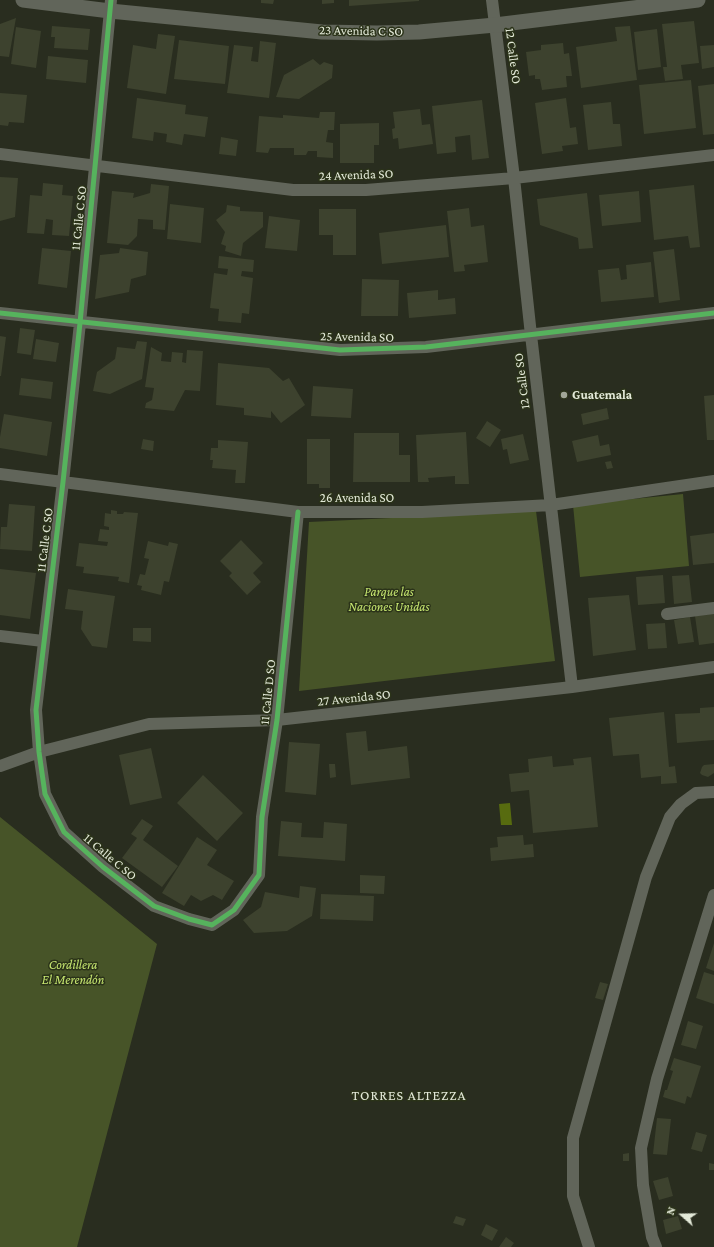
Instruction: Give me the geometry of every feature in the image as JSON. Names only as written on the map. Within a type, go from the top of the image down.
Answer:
[{"type":"street","name":"23 Avenida C SO","points":[[23,0],[110,5],[322,32],[419,32],[495,25],[698,0]]},
{"type":"street","name":"12 Calle SO","points":[[492,0],[514,178],[572,687]]},
{"type":"street","name":"11 Calle C SO","points":[[110,5],[80,323],[36,710],[38,752],[45,794],[64,832],[103,868],[154,906],[188,919],[212,925],[234,910],[259,875]]},
{"type":"street","name":"24 Avenida SO","points":[[0,154],[293,190],[366,190],[514,178],[714,155]]},
{"type":"street","name":"25 Avenida SO","points":[[0,313],[80,323],[340,350],[426,347],[714,313]]},
{"type":"street","name":"26 Avenida SO","points":[[0,474],[298,512],[422,512],[551,505],[714,481]]},
{"type":"street","name":"11 Calle D SO","points":[[259,875],[262,817],[277,720],[298,512]]},
{"type":"street","points":[[667,614],[714,608]]},
{"type":"street","points":[[0,636],[43,641]]},
{"type":"street","name":"27 Avenida SO","points":[[0,766],[38,752],[149,724],[277,720],[572,687],[714,667]]},
{"type":"street","points":[[589,1247],[573,1196],[573,1138],[575,1130],[646,877],[670,817],[681,804],[696,793],[714,792]]},
{"type":"street","points":[[656,1247],[652,1237],[643,1185],[641,1148],[657,1079],[714,896]]},
{"type":"green space","points":[[683,494],[689,566],[580,577],[573,505]]},
{"type":"green space","name":"Parque las Naciones Unidas","points":[[536,511],[555,661],[299,691],[309,522]]},
{"type":"green space","name":"Cordillera El Merendón","points":[[0,817],[157,944],[77,1247],[0,1247]]},
{"type":"shaded area","points":[[510,803],[512,825],[501,825],[499,804]]},
{"type":"building","points":[[261,0],[274,0],[273,4],[261,3]]},
{"type":"building","points":[[322,0],[334,0],[334,3],[322,4]]},
{"type":"building","points":[[349,0],[419,0],[419,1],[349,6]]},
{"type":"building","points":[[16,18],[9,57],[0,56],[0,24]]},
{"type":"building","points":[[694,21],[699,63],[681,65],[683,79],[665,81],[663,67],[667,67],[662,24]]},
{"type":"building","points":[[52,26],[90,29],[88,50],[54,48],[55,37],[51,37]]},
{"type":"building","points":[[630,26],[637,80],[581,88],[576,47],[617,41],[615,27]]},
{"type":"building","points":[[16,27],[41,31],[36,68],[11,64]]},
{"type":"building","points":[[657,29],[661,67],[638,70],[634,32]]},
{"type":"building","points":[[158,34],[175,36],[166,94],[127,88],[133,45],[156,49]]},
{"type":"building","points":[[179,40],[229,46],[225,84],[174,79]]},
{"type":"building","points":[[260,41],[276,43],[269,98],[227,93],[234,45],[253,47],[251,61],[258,62]]},
{"type":"building","points":[[563,43],[564,54],[569,53],[572,76],[566,76],[567,87],[542,90],[540,79],[535,79],[535,75],[529,76],[526,52],[541,50],[541,45]]},
{"type":"building","points":[[714,45],[714,67],[702,69],[700,46]]},
{"type":"building","points":[[48,56],[88,60],[86,83],[46,79]]},
{"type":"building","points":[[313,59],[320,65],[324,62],[333,65],[332,78],[299,99],[276,97],[284,75]]},
{"type":"building","points":[[691,80],[696,128],[644,134],[639,85]]},
{"type":"building","points":[[714,84],[714,134],[703,135],[698,86]]},
{"type":"building","points":[[0,93],[27,95],[24,123],[9,122],[8,126],[0,125]]},
{"type":"building","points":[[137,98],[186,105],[185,114],[208,117],[205,137],[184,134],[182,145],[166,142],[167,134],[154,132],[153,141],[132,138]]},
{"type":"building","points":[[566,98],[570,128],[576,127],[578,144],[562,146],[563,151],[542,154],[535,103]]},
{"type":"building","points":[[482,100],[489,158],[472,160],[470,135],[455,137],[456,152],[437,154],[432,106]]},
{"type":"building","points":[[611,102],[613,124],[620,124],[622,146],[588,150],[583,105]]},
{"type":"building","points":[[420,109],[422,125],[430,124],[433,144],[399,149],[398,138],[393,139],[392,129],[395,128],[393,112]]},
{"type":"building","points":[[320,112],[335,112],[334,130],[328,130],[326,142],[333,143],[333,158],[317,157],[317,151],[308,151],[306,155],[294,155],[294,148],[270,148],[268,153],[256,152],[259,116],[283,118],[283,115],[319,118]]},
{"type":"building","points":[[379,123],[379,145],[374,145],[374,163],[340,163],[340,124]]},
{"type":"building","points":[[221,137],[238,140],[236,156],[219,154]]},
{"type":"building","points":[[0,177],[18,178],[15,217],[0,221]]},
{"type":"building","points":[[43,183],[63,185],[62,195],[73,196],[69,236],[52,235],[53,220],[46,219],[44,234],[27,233],[30,195],[42,196]]},
{"type":"building","points":[[151,184],[169,186],[165,230],[153,229],[153,220],[138,219],[137,236],[128,245],[107,243],[112,191],[134,193],[133,198],[150,193]]},
{"type":"building","points":[[694,185],[700,247],[690,248],[688,236],[654,240],[649,190]]},
{"type":"building","points":[[639,191],[641,222],[602,226],[599,195]]},
{"type":"building","points":[[587,193],[593,248],[579,249],[578,238],[540,225],[537,199]]},
{"type":"building","points":[[170,204],[204,208],[201,243],[167,239]]},
{"type":"building","points":[[227,205],[240,207],[240,211],[263,212],[263,227],[243,243],[241,256],[225,251],[226,246],[221,244],[225,232],[216,220],[226,212]]},
{"type":"building","points":[[469,208],[471,227],[484,225],[488,262],[464,265],[465,271],[454,272],[447,211]]},
{"type":"building","points":[[319,209],[356,209],[356,255],[333,255],[333,235],[319,235]]},
{"type":"building","points":[[269,216],[300,220],[297,251],[265,248]]},
{"type":"building","points":[[446,225],[449,257],[382,264],[379,233]]},
{"type":"building","points":[[42,248],[71,251],[67,288],[38,284]]},
{"type":"building","points":[[120,248],[148,252],[146,275],[131,279],[129,292],[95,299],[100,255],[119,253]]},
{"type":"building","points":[[674,249],[680,300],[659,303],[653,252]]},
{"type":"building","points":[[219,256],[254,260],[253,272],[242,271],[241,276],[253,278],[249,314],[242,313],[241,323],[218,321],[219,309],[210,308],[214,273],[227,275],[228,269],[218,268]]},
{"type":"building","points":[[651,262],[654,297],[601,302],[598,270],[619,268],[621,280],[627,279],[626,265]]},
{"type":"building","points":[[362,279],[399,280],[398,316],[361,316]]},
{"type":"building","points":[[438,290],[438,300],[455,298],[456,314],[409,318],[407,293]]},
{"type":"building","points":[[20,328],[35,330],[31,355],[17,353]]},
{"type":"building","points":[[0,336],[6,337],[1,376],[0,376]]},
{"type":"building","points":[[36,339],[59,343],[56,362],[33,359]]},
{"type":"building","points":[[137,341],[147,342],[142,379],[110,394],[93,391],[97,372],[115,359],[117,347],[135,349]]},
{"type":"building","points":[[151,347],[162,353],[161,361],[171,362],[172,352],[183,353],[182,362],[186,363],[187,350],[203,351],[200,391],[185,390],[174,411],[145,408],[146,403],[152,400],[154,388],[145,387]]},
{"type":"building","points":[[218,363],[269,368],[283,381],[289,378],[305,405],[281,423],[271,411],[271,418],[244,415],[244,408],[216,405]]},
{"type":"building","points":[[21,378],[53,382],[51,399],[19,395]]},
{"type":"building","points":[[313,386],[353,389],[351,418],[311,416]]},
{"type":"building","points":[[714,395],[714,440],[707,440],[704,396]]},
{"type":"building","points":[[607,408],[609,419],[583,425],[581,414]]},
{"type":"building","points":[[4,414],[52,422],[47,456],[0,448],[0,437]]},
{"type":"building","points":[[487,421],[501,430],[490,447],[476,438]]},
{"type":"building","points":[[466,432],[469,484],[455,484],[455,476],[428,478],[429,482],[418,482],[416,435]]},
{"type":"building","points":[[354,433],[399,433],[399,455],[410,455],[410,482],[353,482]]},
{"type":"building","points":[[523,434],[529,460],[510,464],[507,449],[503,450],[501,439]]},
{"type":"building","points":[[598,435],[600,446],[609,444],[611,455],[577,462],[572,441]]},
{"type":"building","points":[[143,439],[154,441],[153,451],[141,449]]},
{"type":"building","points":[[307,439],[330,439],[330,488],[319,488],[319,484],[307,484]]},
{"type":"building","points":[[218,440],[248,442],[245,483],[235,483],[236,470],[212,468],[213,460],[210,460],[211,448],[218,448]]},
{"type":"building","points":[[611,461],[613,468],[607,469],[605,462]]},
{"type":"building","points":[[9,504],[35,506],[32,551],[0,549],[1,527],[7,527]]},
{"type":"building","points":[[111,510],[117,511],[117,514],[123,514],[124,512],[138,513],[129,583],[118,581],[119,577],[83,573],[84,567],[76,566],[79,543],[107,546],[108,542],[98,541],[100,529],[109,530],[109,527],[104,526],[105,513],[111,514]]},
{"type":"building","points":[[714,533],[714,563],[693,565],[690,536]]},
{"type":"building","points":[[241,540],[263,563],[253,573],[261,582],[247,595],[229,576],[232,573],[220,561]]},
{"type":"building","points":[[148,541],[168,546],[169,542],[178,544],[169,582],[164,581],[161,595],[141,590],[142,586],[137,585],[140,574],[145,575],[149,559],[144,558]]},
{"type":"building","points":[[0,569],[36,573],[30,619],[0,615]]},
{"type":"building","points":[[663,575],[665,603],[638,605],[636,577]]},
{"type":"building","points":[[689,575],[692,602],[674,604],[672,576]]},
{"type":"building","points":[[68,589],[115,596],[107,648],[92,646],[81,629],[83,611],[65,609]]},
{"type":"building","points":[[629,595],[636,650],[593,656],[588,598]]},
{"type":"building","points":[[714,613],[714,643],[699,645],[695,616]]},
{"type":"building","points":[[690,617],[694,642],[678,644],[674,620]]},
{"type":"building","points":[[665,623],[667,648],[648,649],[646,624]]},
{"type":"building","points":[[133,628],[151,628],[151,642],[133,641]]},
{"type":"building","points":[[714,707],[714,740],[677,743],[675,714],[700,713],[700,708]]},
{"type":"building","points":[[664,712],[669,767],[675,766],[677,783],[661,784],[661,776],[641,778],[639,754],[613,756],[609,718]]},
{"type":"building","points":[[366,731],[368,751],[407,746],[410,778],[351,785],[346,733]]},
{"type":"building","points":[[289,742],[320,744],[316,795],[285,792]]},
{"type":"building","points":[[151,748],[162,798],[130,805],[119,755]]},
{"type":"building","points":[[552,756],[553,767],[574,765],[573,759],[591,757],[598,827],[533,833],[529,790],[511,792],[509,774],[529,772],[528,759]]},
{"type":"building","points":[[329,764],[335,764],[336,777],[330,778]]},
{"type":"building","points":[[714,764],[714,773],[708,777],[700,773],[704,765]]},
{"type":"building","points":[[203,775],[243,813],[217,841],[177,803]]},
{"type":"building","points":[[142,819],[153,826],[143,840],[178,866],[162,887],[122,858],[137,838],[131,834]]},
{"type":"building","points":[[281,821],[302,823],[301,837],[323,838],[324,822],[347,824],[345,861],[278,856]]},
{"type":"building","points":[[523,835],[524,845],[533,844],[534,857],[491,861],[490,848],[498,847],[497,837]]},
{"type":"building","points":[[197,837],[217,850],[207,865],[234,881],[222,900],[213,895],[201,901],[191,895],[184,906],[162,893]]},
{"type":"building","points":[[360,875],[385,876],[384,894],[360,893]]},
{"type":"building","points":[[300,886],[316,888],[312,916],[287,931],[254,933],[243,920],[261,907],[265,892],[299,898]]},
{"type":"building","points":[[321,894],[374,896],[373,921],[320,919]]},
{"type":"building","points":[[714,943],[714,971],[706,968]]},
{"type":"building","points":[[704,972],[714,975],[714,1004],[696,998]]},
{"type":"building","points":[[600,982],[608,984],[603,1000],[595,998]]},
{"type":"building","points":[[688,1021],[703,1026],[696,1049],[681,1045]]},
{"type":"building","points":[[674,1058],[701,1066],[691,1098],[687,1096],[685,1104],[663,1097],[665,1090],[667,1090],[673,1071],[670,1070]]},
{"type":"building","points":[[657,1118],[671,1119],[667,1155],[653,1154]]},
{"type":"building","points":[[696,1132],[707,1135],[702,1152],[691,1149]]},
{"type":"building","points":[[629,1153],[629,1161],[623,1161],[623,1154]]},
{"type":"building","points":[[709,1163],[714,1164],[714,1170],[709,1170]]},
{"type":"building","points":[[668,1177],[673,1196],[659,1200],[653,1181]]},
{"type":"building","points":[[456,1216],[466,1219],[463,1226],[453,1223]]},
{"type":"building","points":[[678,1216],[682,1229],[666,1234],[663,1220]]},
{"type":"building","points":[[486,1224],[498,1230],[492,1241],[481,1235]]},
{"type":"building","points":[[506,1237],[514,1243],[511,1247],[499,1247]]},
{"type":"cycle path","points":[[111,0],[80,323],[36,710],[39,752],[45,794],[64,832],[103,867],[154,906],[189,919],[212,925],[234,910],[259,875],[262,817],[277,720],[298,512]]},
{"type":"cycle path","points":[[0,313],[340,350],[426,347],[714,313]]},
{"type":"place","name":"Guatemala","points":[[564,395]]},
{"type":"district","name":"TORRES ALTEZZA","points":[[409,1096]]}]
